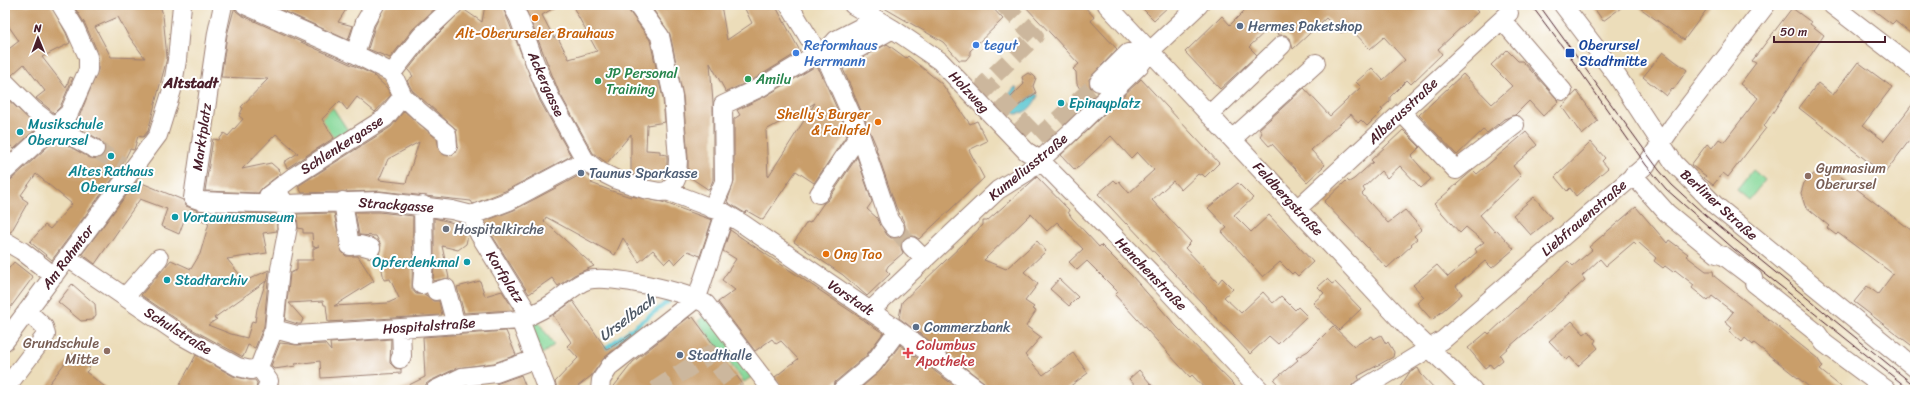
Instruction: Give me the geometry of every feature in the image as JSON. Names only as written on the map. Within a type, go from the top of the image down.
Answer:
[{"type":"street","points":[[5,171],[17,158],[70,113],[88,70],[88,57],[61,5]]},
{"type":"street","name":"Am Rahmtor","points":[[5,341],[68,258],[127,168],[158,135],[172,90],[177,60],[182,5]]},
{"type":"street","name":"Marktplatz","points":[[223,5],[217,33],[193,198],[202,201],[258,202]]},
{"type":"street","points":[[245,5],[355,54],[392,73],[403,96],[447,134],[448,146]]},
{"type":"street","points":[[355,54],[365,22],[375,5]]},
{"type":"street","points":[[392,73],[421,36],[454,5]]},
{"type":"street","name":"Ackergasse","points":[[512,5],[519,18],[534,62],[550,97],[584,160]]},
{"type":"street","points":[[638,5],[660,36],[673,97],[678,159],[677,177],[673,186],[667,191]]},
{"type":"street","points":[[789,5],[824,56],[860,134],[889,220],[895,228]]},
{"type":"street","name":"Holzweg","points":[[853,5],[893,29],[940,61],[1026,151],[1040,160]]},
{"type":"street","name":"Feldbergstraße","points":[[1107,5],[1410,330],[1473,390]]},
{"type":"street","name":"Kumeliusstraße","points":[[870,311],[998,190],[1027,172],[1040,160],[1140,65],[1150,51],[1199,5]]},
{"type":"street","name":"Berliner Straße","points":[[1562,5],[1617,76],[1674,163],[1715,205],[1915,368]]},
{"type":"street","name":"Liebfrauenstraße","points":[[1361,390],[1430,349],[1454,331],[1646,165],[1766,5]]},
{"type":"street","points":[[1832,5],[1915,69]]},
{"type":"street","points":[[1502,11],[1563,91]]},
{"type":"street","name":"Alberusstraße","points":[[1297,209],[1402,113],[1502,11]]},
{"type":"street","points":[[824,56],[836,40],[877,19]]},
{"type":"street","points":[[600,390],[601,380],[610,366],[697,298],[724,182],[723,105],[824,56],[893,29]]},
{"type":"street","points":[[1209,115],[1282,45]]},
{"type":"street","points":[[1098,82],[1128,53],[1150,51]]},
{"type":"street","points":[[1232,139],[1316,63]]},
{"type":"street","points":[[5,82],[34,110],[55,127],[94,150]]},
{"type":"street","name":"Schlenkergasse","points":[[258,202],[281,197],[293,177],[385,118],[403,96]]},
{"type":"street","points":[[1402,113],[1456,170],[1515,125]]},
{"type":"street","points":[[819,194],[860,134]]},
{"type":"street","points":[[472,215],[509,201],[584,160]]},
{"type":"street","name":"Vorstadt","points":[[584,160],[597,170],[617,180],[644,189],[660,192],[667,191],[718,211],[743,224],[898,330],[975,389]]},
{"type":"street","name":"Henchenstraße","points":[[1040,160],[1152,274],[1260,390]]},
{"type":"street","points":[[1633,175],[1667,213],[1717,254],[1724,256],[1753,278],[1754,283],[1817,333],[1824,343],[1887,390]]},
{"type":"street","points":[[266,390],[269,381],[259,367],[274,329],[280,269],[288,227],[281,197]]},
{"type":"street","name":"Strackgasse","points":[[281,197],[343,201],[379,201],[423,205],[472,215]]},
{"type":"street","points":[[343,201],[350,246],[360,245],[371,248]]},
{"type":"street","points":[[423,205],[424,262],[429,288],[446,288],[456,325]]},
{"type":"street","name":"Korfplatz","points":[[472,215],[479,234],[525,318],[535,358],[547,390]]},
{"type":"street","points":[[5,241],[22,251],[54,276]]},
{"type":"street","points":[[911,246],[925,260]]},
{"type":"street","name":"Schulstraße","points":[[68,258],[182,336],[238,367],[251,370],[259,367]]},
{"type":"street","points":[[124,297],[159,258]]},
{"type":"street","name":"Hospitalstraße","points":[[274,329],[296,335],[456,325],[525,318],[551,304],[582,283],[589,280],[606,278],[697,298]]},
{"type":"street","points":[[697,298],[706,304],[772,390]]},
{"type":"street","points":[[5,378],[11,382],[46,335],[44,327],[27,311]]},
{"type":"street","points":[[400,359],[402,356],[401,328]]},
{"type":"street","points":[[842,390],[873,364],[898,330]]},
{"type":"street","points":[[435,390],[462,377],[494,382],[535,358]]},
{"type":"green space","points":[[333,108],[351,135],[338,143],[320,120]]},
{"type":"green space","points":[[1753,170],[1765,180],[1749,200],[1737,190]]},
{"type":"green space","points":[[707,314],[753,376],[744,382],[698,321]]},
{"type":"green space","points":[[537,320],[554,345],[542,354],[531,326],[533,322]]},
{"type":"water","points":[[1015,87],[1018,90],[1007,101],[1014,109],[1035,94],[1038,95],[1030,108],[1019,114],[1015,114],[1005,102]]},
{"type":"building","points":[[5,5],[51,5],[66,33],[70,43],[42,57],[66,88],[70,77],[73,78],[60,107],[54,113],[36,98],[45,91],[24,64],[12,75],[5,72],[5,52],[19,41],[5,21]]},
{"type":"building","points":[[73,5],[160,5],[163,15],[167,58],[148,131],[143,137],[138,136],[134,150],[130,149],[120,169],[52,260],[30,242],[45,225],[50,229],[72,204],[36,174],[21,195],[23,196],[22,198],[28,202],[11,232],[5,231],[5,182],[12,179],[56,139],[90,158],[100,158],[104,154],[105,148],[100,140],[72,124],[79,117],[98,70],[98,53],[85,24]],"holes":[[[118,17],[128,35],[145,58],[111,57],[95,27]]]},
{"type":"building","points":[[271,5],[349,5],[338,22],[353,26],[348,40]]},
{"type":"building","points":[[385,5],[439,5],[413,29],[390,58],[368,49],[375,26]]},
{"type":"building","points":[[485,5],[502,5],[540,101],[571,156],[505,191],[473,204],[471,201],[380,191],[302,193],[298,186],[391,127],[404,111],[437,139],[440,152],[448,156],[454,154],[458,146],[456,129],[412,90],[407,81],[413,76],[408,70],[429,43],[463,9],[482,22]],"holes":[[[419,142],[406,183],[379,180],[388,159]]]},
{"type":"building","points":[[524,5],[559,5],[542,15],[554,38],[557,36],[569,59],[597,51],[572,5],[627,5],[629,11],[650,40],[663,99],[665,122],[647,125],[646,150],[660,151],[660,154],[667,155],[667,174],[664,179],[644,178],[631,174],[631,134],[607,163],[593,153],[559,92]]},
{"type":"building","points":[[650,5],[721,5],[727,40],[752,23],[743,5],[775,5],[800,51],[756,78],[726,92],[710,63],[713,103],[713,180],[709,190],[688,176],[683,96],[670,34]]},
{"type":"building","points":[[879,5],[990,5],[1003,19],[970,51],[970,55],[966,60],[959,60],[943,42]]},
{"type":"building","points":[[1024,5],[1083,5],[1094,17],[1091,21],[1117,49],[1089,79],[1092,97],[1080,89],[1077,84],[1076,72],[1073,69],[1079,64]]},
{"type":"building","points":[[1139,5],[1170,5],[1154,20]]},
{"type":"building","points":[[1250,5],[1472,5],[1478,12],[1438,49],[1442,54],[1411,84],[1407,80],[1390,97],[1390,101],[1381,109],[1383,110],[1367,126],[1361,120],[1358,123],[1351,114],[1311,150],[1325,165],[1307,182],[1272,144],[1269,146],[1260,136],[1262,133],[1259,129],[1304,88],[1330,116],[1361,87],[1356,82],[1372,68],[1383,80],[1405,60],[1384,37],[1370,49],[1349,27],[1341,33],[1326,18],[1293,49],[1290,38],[1285,35],[1279,35],[1271,26],[1249,47],[1257,55],[1220,89],[1185,52],[1222,16],[1230,25]]},
{"type":"building","points":[[1592,5],[1625,5],[1603,21]]},
{"type":"building","points":[[1636,5],[1710,5],[1684,40]]},
{"type":"building","points":[[1867,5],[1915,5],[1915,37],[1895,21],[1892,24]]},
{"type":"building","points":[[235,6],[236,11],[241,15],[372,74],[387,88],[391,95],[375,112],[357,97],[347,110],[340,101],[322,119],[334,138],[287,168],[284,162],[298,153],[276,134],[242,169],[271,163],[280,171],[280,174],[258,193],[205,191],[213,139],[219,140],[224,133],[228,136],[243,119],[239,116],[243,108],[241,107],[268,79],[221,77],[227,35]]},
{"type":"building","points":[[1792,8],[1811,22],[1810,24],[1824,35],[1764,126],[1766,128],[1728,177],[1723,173],[1713,185],[1704,178],[1706,176],[1691,165],[1707,144],[1712,148],[1719,139],[1724,142],[1758,98],[1740,84],[1756,63],[1752,61]]},
{"type":"building","points":[[887,44],[906,58],[908,56],[942,84],[970,124],[977,121],[987,141],[969,150],[984,178],[919,239],[914,236],[908,236],[904,222],[896,207],[876,149],[877,148],[843,69]]},
{"type":"building","points":[[1507,50],[1518,61],[1522,61],[1559,101],[1543,116],[1529,101],[1515,115],[1504,119],[1487,133],[1483,130],[1457,155],[1419,115],[1463,74],[1492,104],[1512,86],[1491,65]]},
{"type":"building","points":[[1663,52],[1687,70],[1673,90],[1672,89],[1666,96],[1643,77]]},
{"type":"building","points":[[1858,62],[1892,87],[1863,125],[1884,141],[1915,101],[1915,133],[1884,174],[1799,108],[1818,83],[1833,95]]},
{"type":"building","points":[[816,66],[820,71],[848,133],[814,183],[796,171],[763,220],[747,211],[745,213],[727,202],[734,182],[734,119],[740,115],[737,110],[766,96]],"holes":[[[815,103],[768,177],[766,130]]]},
{"type":"building","points":[[1028,73],[1036,78],[1033,86],[1036,93],[1014,109],[1007,101],[1024,84],[1022,77]]},
{"type":"building","points":[[1141,79],[1219,163],[1205,177],[1202,174],[1198,174],[1181,190],[1173,181],[1152,200],[1191,242],[1185,248],[1218,283],[1222,278],[1233,289],[1224,297],[1241,313],[1263,292],[1273,303],[1281,296],[1295,310],[1298,307],[1307,316],[1278,344],[1269,336],[1250,354],[1098,194],[1114,180],[1117,183],[1119,181],[1129,193],[1154,170],[1137,152],[1131,158],[1111,136],[1075,170],[1061,155]]},
{"type":"building","points":[[1577,91],[1598,121],[1582,135],[1562,107]]},
{"type":"building","name":"Musikschule Oberursel","points":[[5,97],[38,127],[14,149],[5,140]]},
{"type":"building","points":[[1403,130],[1420,147],[1411,156],[1431,179],[1421,188],[1400,166],[1387,178],[1381,171],[1363,188],[1365,191],[1362,194],[1388,223],[1405,210],[1422,229],[1414,236],[1417,239],[1411,244],[1412,245],[1387,268],[1324,202],[1347,180],[1349,182],[1354,179],[1373,162],[1371,160]]},
{"type":"building","points":[[1526,132],[1537,145],[1513,166],[1521,176],[1480,215],[1495,232],[1497,230],[1514,249],[1492,268],[1485,261],[1456,286],[1462,294],[1432,320],[1417,303],[1424,297],[1413,285],[1437,265],[1448,277],[1477,252],[1475,249],[1484,242],[1466,227],[1460,233],[1434,204],[1473,170],[1477,174]]},
{"type":"building","points":[[1591,142],[1605,158],[1602,161],[1608,168],[1576,196],[1570,188],[1567,191],[1555,177]]},
{"type":"building","points":[[857,157],[872,202],[867,209],[877,218],[887,235],[891,238],[898,238],[902,241],[901,248],[903,253],[888,266],[886,270],[890,274],[867,296],[843,275],[794,242],[807,222],[810,223],[823,204],[828,200]]},
{"type":"building","points":[[1827,171],[1837,174],[1915,233],[1915,348],[1854,302],[1867,286],[1878,294],[1893,274],[1838,233],[1836,235],[1827,228],[1829,226],[1805,206],[1801,193],[1804,183],[1816,172]]},
{"type":"building","points":[[584,173],[594,180],[591,183],[612,191],[631,197],[662,202],[712,220],[700,256],[688,251],[675,264],[670,258],[665,263],[653,250],[639,262],[623,238],[615,255],[546,217],[544,221],[594,266],[574,275],[558,286],[552,278],[529,294],[488,229],[485,221],[514,210]]},
{"type":"building","points":[[1037,177],[1069,210],[1068,212],[1072,218],[1099,247],[1101,245],[1132,276],[1176,326],[1239,390],[1206,390],[1192,375],[1190,377],[1115,295],[1118,292],[1087,261],[1077,270],[1069,262],[1083,249],[1067,232],[1057,222],[1047,231],[1031,214],[984,260],[1006,269],[1037,241],[1046,251],[1024,272],[1038,284],[1025,301],[1034,307],[1032,309],[1036,311],[1026,326],[1041,337],[1025,355],[1043,375],[1073,353],[1088,373],[1065,390],[988,390],[984,382],[899,318],[902,302],[983,225],[983,221],[987,221]]},
{"type":"building","points":[[137,181],[183,200],[186,206],[199,211],[276,214],[277,231],[263,233],[267,253],[227,259],[245,281],[269,270],[264,326],[255,348],[248,345],[243,357],[188,327],[141,295],[171,260],[191,269],[200,254],[209,223],[186,215],[179,234],[161,226],[167,209],[140,199],[95,264],[82,254]],"holes":[[[266,281],[257,309],[255,322],[252,321],[247,338],[231,334],[208,325],[217,319],[214,318]]]},
{"type":"building","points":[[1238,183],[1253,198],[1234,215],[1251,232],[1269,215],[1313,262],[1298,276],[1294,272],[1292,274],[1280,262],[1263,277],[1222,232],[1227,228],[1208,208]]},
{"type":"building","points":[[1534,197],[1552,218],[1531,235],[1513,215]]},
{"type":"building","points":[[1636,207],[1667,243],[1669,240],[1688,254],[1686,256],[1706,271],[1713,271],[1714,276],[1817,358],[1823,367],[1820,370],[1845,390],[1813,390],[1754,343],[1753,345],[1745,338],[1742,342],[1729,331],[1732,328],[1725,322],[1733,312],[1712,296],[1708,301],[1692,288],[1694,285],[1675,270],[1673,272],[1665,266],[1663,268],[1654,261],[1656,258],[1638,242],[1636,244],[1634,242],[1606,266],[1600,259],[1582,276],[1585,280],[1500,355],[1503,360],[1493,368],[1490,364],[1485,368],[1468,348],[1487,332],[1489,334],[1568,261],[1573,266],[1592,250],[1589,247]]},
{"type":"building","points":[[355,212],[379,212],[413,216],[412,289],[416,294],[426,295],[433,301],[439,301],[442,315],[328,322],[326,305],[324,305],[323,301],[289,303],[303,319],[301,324],[285,320],[290,273],[297,270],[297,260],[313,260],[313,249],[319,246],[313,247],[312,233],[303,233],[303,229],[298,228],[297,214],[334,213],[342,252],[346,256],[358,256],[374,281],[334,306],[388,303],[399,298],[390,279],[384,280],[379,254],[381,245],[376,236],[359,235]]},
{"type":"building","name":"Hospitalkirche","points":[[434,218],[462,225],[468,235],[466,244],[458,250],[442,246],[449,278],[433,281],[434,261]]},
{"type":"building","points":[[730,230],[883,333],[865,357],[835,382],[832,390],[782,390],[775,377],[798,359],[781,341],[776,344],[772,339],[755,351],[718,302],[735,290],[722,280],[736,259],[723,251]]},
{"type":"building","points":[[14,262],[33,277],[5,315],[5,273]]},
{"type":"building","points":[[1059,279],[1078,297],[1069,306],[1050,289]]},
{"type":"building","points":[[1327,279],[1332,284],[1335,282],[1361,309],[1339,330],[1313,303],[1324,293],[1318,287]]},
{"type":"building","points":[[480,281],[485,296],[502,291],[514,310],[464,313],[457,287]]},
{"type":"building","points":[[72,284],[95,304],[96,315],[92,320],[81,321],[58,302]]},
{"type":"building","points":[[573,301],[607,350],[631,334],[632,335],[604,358],[591,376],[573,390],[558,390],[555,382],[578,358],[567,346],[571,342],[553,315]]},
{"type":"building","name":"Stadthalle","points":[[689,317],[690,319],[693,317],[742,383],[733,390],[611,390],[633,362]]},
{"type":"building","points":[[1572,321],[1584,334],[1588,331],[1596,340],[1594,343],[1598,348],[1578,366],[1570,357],[1567,360],[1549,341]]},
{"type":"building","points":[[1333,326],[1354,346],[1372,336],[1374,339],[1381,335],[1386,344],[1388,342],[1394,352],[1393,357],[1358,376],[1359,379],[1352,385],[1351,390],[1283,390],[1274,380],[1298,360],[1296,358],[1308,351]]},
{"type":"building","points":[[506,331],[516,355],[494,363],[457,368],[430,381],[426,384],[425,390],[399,390],[425,377],[423,337]]},
{"type":"building","points":[[391,339],[390,363],[395,368],[401,369],[401,373],[321,378],[320,361],[295,364],[296,366],[274,369],[271,366],[280,343],[298,345],[325,344],[331,351],[330,343]]},
{"type":"building","points":[[900,345],[960,390],[862,390],[862,387],[881,370]]},
{"type":"building","name":"Grundschule Mitte","points":[[72,354],[90,368],[86,372],[109,390],[44,390]]},
{"type":"building","points":[[196,355],[233,376],[255,380],[257,383],[256,390],[177,390]]},
{"type":"building","points":[[1418,368],[1421,374],[1436,390],[1398,390],[1409,373]]},
{"type":"building","points":[[1139,370],[1156,390],[1139,390],[1129,379]]},
{"type":"building","points":[[521,375],[527,390],[499,390],[496,384]]},
{"type":"waterway","name":"Urselbach","points":[[602,351],[668,302]]},
{"type":"tunnel","points":[[1004,5],[1035,36],[985,84],[1038,138],[1099,82]]},
{"type":"tunnel","points":[[95,149],[122,165]]},
{"type":"tunnel","points":[[895,228],[911,246]]},
{"type":"tunnel","points":[[655,390],[710,354],[737,390]]},
{"type":"tram line","points":[[1531,5],[1568,54],[1646,165],[1666,189],[1734,249],[1910,390]]},
{"type":"tram line","points":[[1539,5],[1659,170],[1672,185],[1705,215],[1915,386]]},
{"type":"place","name":"Alt-Oberurseler Brauhaus","points":[[535,18]]},
{"type":"place","name":"Hermes Paketshop","points":[[1240,26]]},
{"type":"place","name":"tegut","points":[[976,45]]},
{"type":"place","name":"Reformhaus Herrmann","points":[[796,53]]},
{"type":"place","name":"Oberursel Stadtmitte","points":[[1570,53]]},
{"type":"place","name":"Amilu","points":[[748,79]]},
{"type":"place","name":"JP Personal Training","points":[[598,81]]},
{"type":"place","name":"Epinayplatz","points":[[1061,103]]},
{"type":"place","name":"Shelly‘s Burger & Fallafel","points":[[878,122]]},
{"type":"place","name":"Musikschule Oberursel","points":[[20,132]]},
{"type":"place","name":"Altes Rathaus Oberursel","points":[[111,156]]},
{"type":"place","name":"Taunus Sparkasse","points":[[581,173]]},
{"type":"place","name":"Gymnasium Oberursel","points":[[1808,176]]},
{"type":"place","name":"Vortaunusmuseum","points":[[175,217]]},
{"type":"place","name":"Hospitalkirche","points":[[446,229]]},
{"type":"place","name":"Ong Tao","points":[[826,254]]},
{"type":"place","name":"Opferdenkmal","points":[[467,262]]},
{"type":"place","name":"Stadtarchiv","points":[[167,280]]},
{"type":"place","name":"Commerzbank","points":[[916,327]]},
{"type":"place","name":"Grundschule Mitte","points":[[107,351]]},
{"type":"place","name":"Columbus Apotheke","points":[[908,353]]},
{"type":"place","name":"Stadthalle","points":[[680,355]]},
{"type":"district","name":"Altstadt","points":[[191,83]]}]
